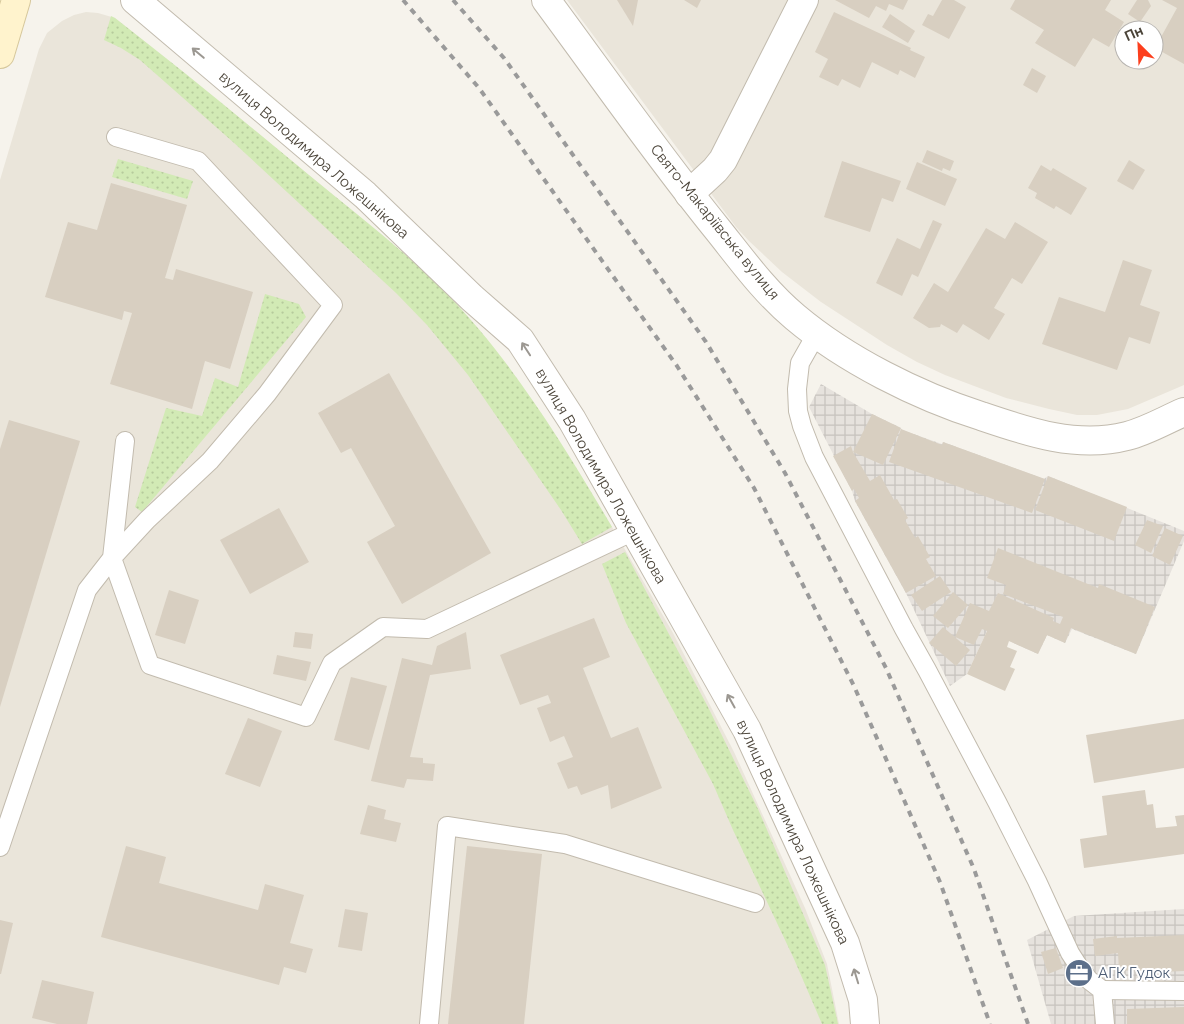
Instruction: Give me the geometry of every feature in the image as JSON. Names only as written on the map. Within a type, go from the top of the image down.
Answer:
[{"type":"main road","points":[[0,54],[16,0]]},
{"type":"street","name":"вулиця Володимира Ложешнікова","points":[[135,0],[365,195],[472,298],[520,340],[572,420],[747,730],[845,943],[863,1000],[865,1024]]},
{"type":"street","name":"Свято-Макаріївська вулиця","points":[[546,0],[688,194],[780,303],[796,318],[817,333],[886,377],[926,396],[992,420],[1050,436],[1082,442],[1106,440],[1142,431],[1184,412]]},
{"type":"street","points":[[688,194],[715,170],[728,152],[804,0]]},
{"type":"lane","points":[[0,847],[87,590],[112,558],[147,520],[210,461],[267,394],[333,306],[198,161],[116,137]]},
{"type":"lane","points":[[817,333],[800,363],[797,389],[797,401],[802,426],[814,457],[904,629],[998,802],[1070,953],[1090,980],[1102,990],[1184,991]]},
{"type":"lane","points":[[125,441],[112,558],[150,665],[306,717],[332,663],[383,627],[427,629],[634,531]]},
{"type":"lane","points":[[429,1024],[447,826],[564,844],[755,903]]},
{"type":"lane","points":[[1102,990],[1105,1024]]},
{"type":"shaded area","points":[[567,0],[1184,0],[1184,385],[1128,409],[1097,415],[1077,415],[1006,398],[945,375],[887,345],[821,302],[782,272],[736,227]]},
{"type":"shaded area","points":[[86,12],[115,18],[403,253],[446,292],[514,375],[612,527],[673,633],[734,752],[805,908],[827,964],[839,1024],[0,1024],[0,180],[39,49],[47,33],[62,21]]},
{"type":"shaded area","points":[[821,384],[902,430],[942,444],[943,442],[1044,479],[1048,476],[1184,531],[1184,541],[1136,654],[1072,629],[1065,643],[1047,635],[1038,654],[987,631],[967,674],[950,686],[906,593],[855,501],[852,491],[809,407]]},
{"type":"shaded area","points":[[1184,909],[1184,1024],[1051,1024],[1027,940],[1074,916]]},
{"type":"green space","points":[[111,16],[189,76],[379,232],[446,293],[493,346],[515,375],[556,435],[612,527],[582,544],[561,510],[468,375],[427,325],[396,293],[233,142],[140,60],[104,40]]},
{"type":"green space","points":[[118,159],[193,181],[187,199],[112,177]]},
{"type":"green space","points":[[265,294],[299,304],[306,317],[142,512],[135,507],[166,408],[202,416],[215,378],[238,387]]},
{"type":"green space","points":[[625,552],[708,707],[758,809],[825,965],[838,1024],[822,1024],[713,784],[626,623],[602,564]]},
{"type":"building","points":[[617,0],[638,0],[633,26]]},
{"type":"building","points":[[684,0],[701,0],[697,8]]},
{"type":"building","points":[[835,0],[908,0],[903,10],[889,4],[886,11],[876,6],[869,18]]},
{"type":"building","points":[[942,0],[954,0],[966,7],[949,39],[922,25],[928,14],[933,16]]},
{"type":"building","points":[[1015,0],[1111,0],[1105,10],[1121,20],[1114,20],[1114,39],[1109,47],[1093,38],[1075,67],[1035,43],[1044,30],[1010,9]]},
{"type":"building","points":[[1137,0],[1148,0],[1151,6],[1141,20],[1137,20],[1128,14]]},
{"type":"building","points":[[1162,0],[1184,0],[1184,64],[1164,53],[1164,32],[1177,8]]},
{"type":"building","points":[[834,12],[911,48],[910,50],[925,57],[915,78],[900,70],[898,75],[872,62],[860,88],[842,79],[838,86],[819,77],[828,59],[815,52]]},
{"type":"building","points":[[890,14],[915,31],[908,43],[882,27]]},
{"type":"building","points":[[1032,68],[1046,76],[1037,93],[1023,85]]},
{"type":"building","points":[[927,150],[954,161],[950,171],[943,168],[942,171],[922,162]]},
{"type":"building","points":[[1129,160],[1145,170],[1133,190],[1117,181]]},
{"type":"building","points":[[842,161],[901,181],[893,202],[882,198],[870,232],[824,217]]},
{"type":"building","points":[[917,162],[957,179],[945,206],[906,189]]},
{"type":"building","points":[[1041,165],[1051,171],[1053,168],[1087,188],[1071,215],[1056,206],[1054,209],[1035,198],[1037,193],[1028,188]]},
{"type":"building","points":[[111,183],[187,205],[165,278],[173,280],[176,269],[253,292],[230,369],[205,361],[192,409],[110,384],[132,313],[124,311],[122,320],[45,297],[68,222],[97,230]]},
{"type":"building","points":[[933,220],[942,224],[918,277],[912,274],[902,296],[876,283],[897,238],[920,249]]},
{"type":"building","points":[[1015,222],[1048,242],[1022,284],[1012,278],[994,308],[1005,314],[989,340],[963,324],[957,333],[941,324],[940,327],[929,328],[913,318],[934,283],[948,292],[986,228],[1005,239]]},
{"type":"building","points":[[1123,260],[1152,270],[1140,305],[1160,312],[1150,344],[1129,337],[1117,370],[1042,344],[1059,297],[1105,312]]},
{"type":"building","points":[[389,373],[491,553],[402,604],[367,542],[395,526],[351,448],[341,453],[318,413]]},
{"type":"building","points":[[872,414],[901,428],[883,465],[853,452]]},
{"type":"building","points":[[9,420],[80,441],[0,707],[0,449]]},
{"type":"building","points":[[901,429],[942,445],[943,442],[1045,479],[1032,513],[889,462]]},
{"type":"building","points":[[851,446],[870,481],[880,475],[894,500],[897,499],[908,518],[905,520],[915,538],[918,536],[930,557],[926,559],[936,576],[906,593],[855,501],[859,498],[854,489],[852,491],[833,456]]},
{"type":"building","points":[[1048,476],[1127,507],[1114,541],[1035,510]]},
{"type":"building","points":[[279,508],[309,562],[250,594],[220,540]]},
{"type":"building","points":[[1147,520],[1163,526],[1151,553],[1135,545]]},
{"type":"building","points":[[1165,528],[1183,536],[1170,565],[1152,556]]},
{"type":"building","points":[[998,548],[1098,588],[1099,584],[1155,607],[1136,654],[1071,628],[1065,643],[1047,635],[1038,654],[1009,641],[1007,647],[1017,651],[1010,667],[1015,669],[1005,691],[967,674],[987,631],[982,629],[974,645],[955,637],[970,603],[989,611],[998,593],[1054,618],[1053,621],[1060,624],[1063,617],[1003,594],[1006,585],[987,578]]},
{"type":"building","points":[[940,576],[951,592],[922,611],[911,595]]},
{"type":"building","points":[[169,590],[199,600],[185,644],[155,635]]},
{"type":"building","points":[[953,592],[968,605],[948,628],[933,616]]},
{"type":"building","points":[[594,618],[610,657],[583,668],[611,738],[638,727],[662,788],[611,809],[608,785],[581,795],[577,786],[568,789],[557,763],[573,757],[564,736],[550,742],[537,708],[551,703],[548,695],[520,705],[500,655]]},
{"type":"building","points":[[943,627],[970,650],[956,666],[929,643]]},
{"type":"building","points":[[295,632],[313,634],[311,649],[293,647]]},
{"type":"building","points":[[466,632],[471,669],[430,675],[410,757],[423,758],[423,763],[435,764],[433,781],[407,779],[404,788],[371,781],[402,658],[432,665],[437,646]]},
{"type":"building","points":[[277,655],[311,662],[306,681],[273,674]]},
{"type":"building","points":[[351,677],[387,686],[369,750],[334,740]]},
{"type":"building","points":[[248,718],[282,731],[260,787],[225,774]]},
{"type":"building","points":[[1184,719],[1184,768],[1094,783],[1086,735]]},
{"type":"building","points":[[1145,790],[1147,805],[1153,804],[1156,828],[1177,826],[1175,816],[1184,815],[1184,854],[1084,868],[1080,839],[1107,835],[1102,796]]},
{"type":"building","points":[[368,805],[386,810],[384,819],[401,823],[396,842],[360,834]]},
{"type":"building","points":[[126,846],[166,857],[159,883],[258,910],[265,884],[304,895],[290,943],[313,949],[306,973],[284,967],[279,985],[101,937]]},
{"type":"building","points":[[467,846],[542,854],[524,1024],[448,1024]]},
{"type":"building","points":[[345,909],[368,913],[362,951],[338,947]]},
{"type":"building","points":[[0,920],[13,923],[1,974],[0,974]]},
{"type":"building","points":[[1184,935],[1184,971],[1138,973],[1138,970],[1119,971],[1118,953],[1095,956],[1093,939],[1117,936],[1117,938]]},
{"type":"building","points":[[1056,948],[1063,968],[1048,974],[1041,952]]},
{"type":"building","points":[[42,980],[94,992],[87,1024],[57,1024],[32,1018]]},
{"type":"building","points":[[1184,1007],[1184,1024],[1127,1024],[1127,1009]]},
{"type":"railway","points":[[403,0],[479,88],[677,366],[754,488],[854,686],[940,882],[990,1024]]},
{"type":"railway","points":[[453,0],[504,58],[706,342],[785,473],[886,668],[974,869],[1028,1024]]},
{"type":"place","name":"АГК Гудок","points":[[1079,973]]}]
